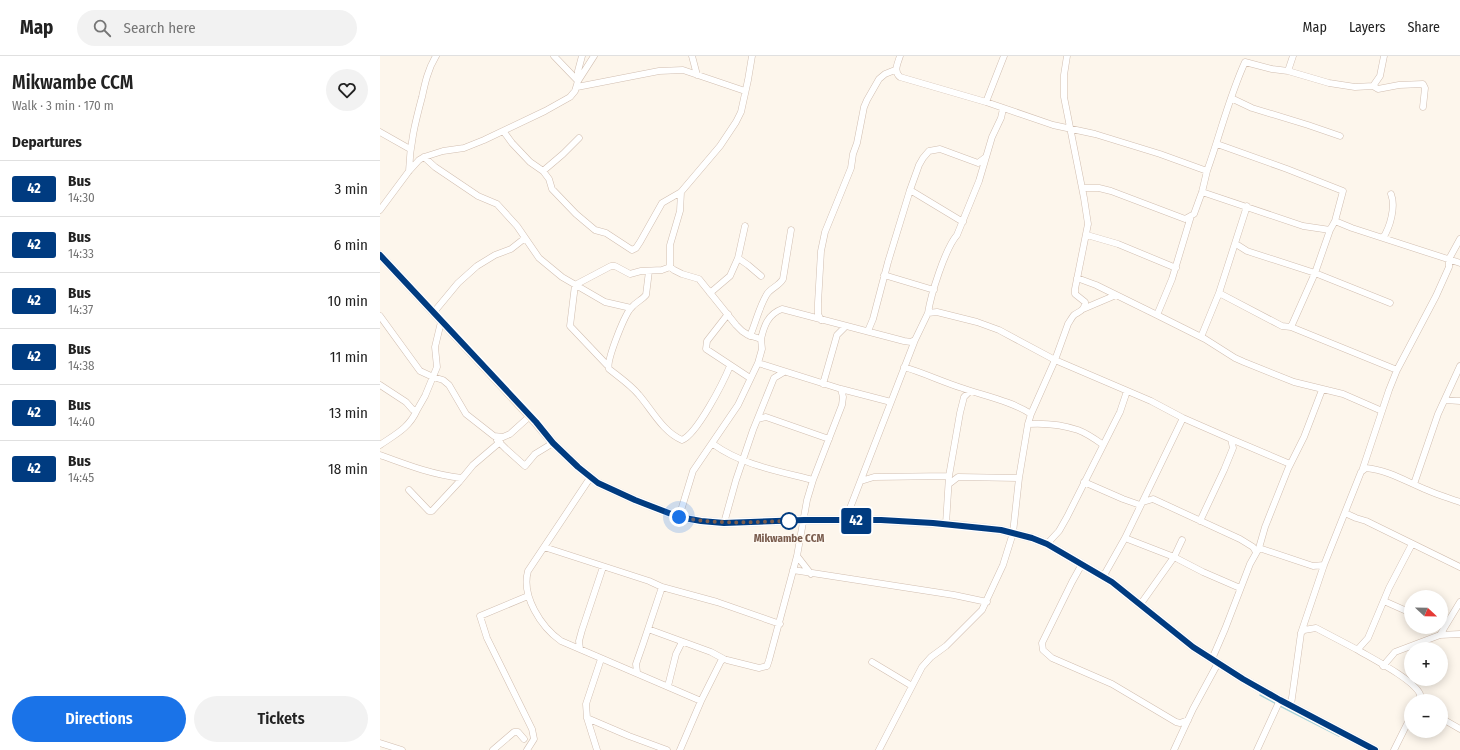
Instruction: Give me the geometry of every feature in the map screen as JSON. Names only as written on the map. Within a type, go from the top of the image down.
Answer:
[{"type":"main road","points":[[380,255],[530,416],[553,443],[590,478],[616,492],[679,517],[701,521],[724,523],[804,520],[881,520],[946,524],[1001,530],[1032,538],[1047,544],[1112,582],[1193,647],[1215,661],[1280,700],[1375,750]]},
{"type":"street","points":[[410,171],[410,149],[427,77],[436,56]]},
{"type":"street","points":[[554,56],[578,84]]},
{"type":"street","points":[[578,84],[578,71],[582,56]]},
{"type":"street","points":[[380,210],[419,160],[424,157],[443,151],[464,148],[504,132],[570,97],[594,56]]},
{"type":"street","points":[[692,56],[697,75]]},
{"type":"street","points":[[504,132],[512,143],[532,164],[543,171],[549,179],[552,188],[576,214],[596,230],[606,233],[632,250],[636,248],[640,242],[662,203],[681,192],[731,130],[741,112],[752,56]]},
{"type":"street","points":[[821,320],[818,314],[818,303],[821,251],[825,232],[851,168],[864,107],[879,79],[885,74],[895,70],[900,56]]},
{"type":"street","points":[[986,102],[1004,56]]},
{"type":"street","points":[[1067,56],[1064,74],[1064,90],[1087,217],[1087,235],[1074,289],[1075,294],[1085,302],[1083,309]]},
{"type":"street","points":[[1288,71],[1293,56]]},
{"type":"street","points":[[1082,188],[1105,189],[1185,219],[1194,214],[1217,144],[1226,110],[1245,62],[1272,69],[1288,71],[1329,83],[1365,88],[1373,86],[1380,76],[1384,56]]},
{"type":"street","points":[[578,84],[659,71],[683,70],[745,92]]},
{"type":"street","points":[[895,70],[900,77],[986,102],[1070,129],[1095,134],[1166,156],[1207,171]]},
{"type":"street","points":[[1373,86],[1378,89],[1403,84],[1423,84],[1426,88],[1423,107]]},
{"type":"street","points":[[1231,98],[1252,108],[1340,136]]},
{"type":"street","points":[[845,521],[890,402],[915,340],[928,313],[930,301],[948,250],[957,235],[981,175],[992,137],[1002,118],[1003,108]]},
{"type":"street","points":[[380,132],[410,149]]},
{"type":"street","points":[[543,171],[579,138]]},
{"type":"street","points":[[1217,144],[1343,190],[1335,221],[1330,230],[1315,274],[1291,327]]},
{"type":"street","points":[[868,331],[873,319],[884,275],[910,190],[919,165],[929,151],[940,149],[978,163],[986,157]]},
{"type":"street","points":[[424,157],[478,196],[497,204],[517,226],[539,258],[562,277],[608,302],[631,308]]},
{"type":"street","points":[[910,190],[962,222]]},
{"type":"street","points":[[681,192],[679,215],[670,245],[670,266],[682,274],[699,279],[736,325],[750,336],[761,339]]},
{"type":"street","points":[[1202,192],[1303,226],[1330,230]]},
{"type":"street","points":[[1383,238],[1388,230],[1393,204],[1391,194]]},
{"type":"street","points":[[1201,337],[1220,293],[1247,206]]},
{"type":"street","points":[[1157,315],[1176,268],[1191,216]]},
{"type":"street","points":[[1335,221],[1352,228],[1460,263]]},
{"type":"street","points":[[710,293],[730,276],[738,258],[745,226]]},
{"type":"street","points":[[750,336],[766,296],[771,288],[783,279],[790,230]]},
{"type":"street","points":[[1087,235],[1118,244],[1176,268]]},
{"type":"street","points":[[434,312],[458,283],[477,266],[494,255],[511,249],[525,238]]},
{"type":"street","points":[[1291,706],[1301,633],[1320,577],[1361,472],[1397,370],[1436,296],[1449,267],[1449,259],[1460,239]]},
{"type":"street","points":[[1236,244],[1246,251],[1315,274],[1390,303]]},
{"type":"street","points":[[738,258],[761,276]]},
{"type":"street","points":[[575,285],[611,266],[615,266],[630,274],[649,270],[662,270],[670,266]]},
{"type":"street","points":[[607,365],[614,343],[631,308],[646,295],[649,270]]},
{"type":"street","points":[[884,275],[934,290]]},
{"type":"street","points":[[1077,278],[1096,285],[1201,337],[1235,358],[1288,380],[1322,390],[1343,394],[1382,412]]},
{"type":"street","points":[[575,285],[570,326],[607,365],[609,369],[638,394],[664,426],[682,440],[686,438],[712,403],[730,366]]},
{"type":"street","points":[[1220,293],[1282,326],[1291,327],[1397,370]]},
{"type":"street","points":[[879,750],[922,667],[931,657],[946,646],[982,610],[987,602],[1003,565],[1013,533],[1019,478],[1028,424],[1071,318],[1083,309],[1116,295]]},
{"type":"street","points":[[679,517],[693,471],[713,444],[738,405],[758,363],[762,349],[761,339],[767,320],[778,311],[782,309],[904,341],[911,342],[915,340]]},
{"type":"street","points":[[928,313],[937,312],[977,322],[999,330],[1054,360],[1151,401],[1183,418],[1290,464]]},
{"type":"street","points":[[728,314],[709,338],[705,346],[706,349],[750,378]]},
{"type":"street","points":[[380,316],[418,369],[433,377],[443,380],[449,385],[466,414],[495,437],[526,466],[535,454],[553,443]]},
{"type":"street","points":[[380,444],[406,427],[412,420],[425,396],[437,367],[435,347],[441,322]]},
{"type":"street","points":[[834,323],[839,332]]},
{"type":"street","points":[[823,384],[839,332],[846,326]]},
{"type":"street","points":[[758,363],[823,384],[890,402]]},
{"type":"street","points":[[1414,484],[1438,414],[1446,400],[1460,366]]},
{"type":"street","points":[[904,367],[1020,408],[1031,414]]},
{"type":"street","points":[[724,523],[742,460],[774,378],[773,368]]},
{"type":"street","points":[[774,378],[784,372]]},
{"type":"street","points":[[380,384],[406,402],[413,410],[417,410]]},
{"type":"street","points":[[946,524],[949,476],[964,397],[961,388]]},
{"type":"street","points":[[648,629],[711,652],[724,659],[759,668],[767,666],[780,624],[797,556],[807,500],[813,480],[842,405],[843,397],[841,389]]},
{"type":"street","points":[[1174,750],[1215,661],[1240,588],[1257,550],[1290,464],[1304,437],[1322,390]]},
{"type":"street","points":[[964,397],[970,391]]},
{"type":"street","points":[[1047,544],[1062,526],[1102,444],[1120,412],[1127,391]]},
{"type":"street","points":[[1446,400],[1460,401]]},
{"type":"street","points":[[495,437],[502,438],[510,434],[530,416]]},
{"type":"street","points":[[758,419],[766,417],[829,439]]},
{"type":"street","points":[[1103,577],[1125,538],[1183,418]]},
{"type":"street","points":[[1028,424],[1040,423],[1068,427],[1079,430],[1102,444]]},
{"type":"street","points":[[1200,521],[1233,448],[1231,439]]},
{"type":"street","points":[[409,490],[429,511],[432,511],[473,465],[500,442]]},
{"type":"street","points":[[713,444],[742,460],[813,480]]},
{"type":"street","points":[[380,455],[416,468],[462,478]]},
{"type":"street","points":[[1361,472],[1366,468],[1373,469],[1401,478],[1437,494],[1460,502]]},
{"type":"street","points":[[861,481],[874,477],[949,476]]},
{"type":"street","points":[[949,484],[958,477],[1019,478]]},
{"type":"street","points":[[590,478],[528,571],[526,580],[528,596],[541,622],[561,641],[601,659],[628,668],[701,701]]},
{"type":"street","points":[[1084,482],[1123,499],[1142,504],[1153,499]]},
{"type":"street","points":[[1147,493],[1153,499],[1240,539],[1257,550],[1313,566],[1324,566]]},
{"type":"street","points":[[1345,513],[1366,521],[1460,566]]},
{"type":"street","points":[[1341,522],[1356,518]]},
{"type":"street","points":[[1125,538],[1174,557],[1240,588]]},
{"type":"street","points":[[1140,605],[1174,557],[1182,540]]},
{"type":"street","points":[[1356,649],[1359,648],[1368,638],[1412,544]]},
{"type":"street","points":[[544,547],[662,587],[718,602],[780,624]]},
{"type":"street","points":[[797,556],[810,574]]},
{"type":"street","points":[[1082,564],[1042,643],[1043,650],[1052,658],[1112,684],[1176,722],[1180,723],[1188,720]]},
{"type":"street","points":[[1313,566],[1320,577]]},
{"type":"street","points":[[580,649],[579,641],[582,630],[603,567]]},
{"type":"street","points":[[793,570],[810,574],[954,595],[987,602]]},
{"type":"street","points":[[637,672],[636,664],[662,587]]},
{"type":"street","points":[[527,750],[533,743],[534,739],[532,729],[487,638],[480,616],[528,596]]},
{"type":"street","points":[[1384,601],[1404,610]]},
{"type":"street","points":[[1448,619],[1460,602]]},
{"type":"street","points":[[1306,617],[1316,628],[1356,649],[1416,687],[1420,694]]},
{"type":"street","points":[[1301,633],[1304,630],[1316,628]]},
{"type":"street","points":[[1383,666],[1395,652],[1440,635],[1460,634]]},
{"type":"street","points":[[668,686],[676,654],[682,642]]},
{"type":"street","points":[[597,750],[587,718],[586,704],[601,659]]},
{"type":"street","points":[[680,750],[701,701],[717,668],[724,659]]},
{"type":"street","points":[[872,662],[912,686]]},
{"type":"street","points":[[628,668],[636,664]]},
{"type":"street","points":[[1257,750],[1280,700]]},
{"type":"street","points":[[587,718],[667,750]]},
{"type":"street","points":[[1448,722],[1460,729]]},
{"type":"street","points":[[1394,750],[1404,730]]},
{"type":"street","points":[[492,750],[514,732],[518,732],[524,739]]},
{"type":"street","points":[[380,743],[402,750]]},
{"type":"waterway","points":[[1260,695],[1277,704]]},
{"type":"waterway","points":[[1280,706],[1339,736]]},
{"type":"bus line","name":"42","points":[[380,255],[536,422],[553,443],[590,478],[616,492],[676,516],[701,521],[732,523],[804,520],[881,520],[946,524],[1001,530],[1032,538],[1047,544],[1112,582],[1193,647],[1243,679],[1375,750]]},
{"type":"place","name":"Mikwambe CCM","points":[[789,521]]},
{"type":"route","points":[[679,517],[724,523],[789,521]]}]
